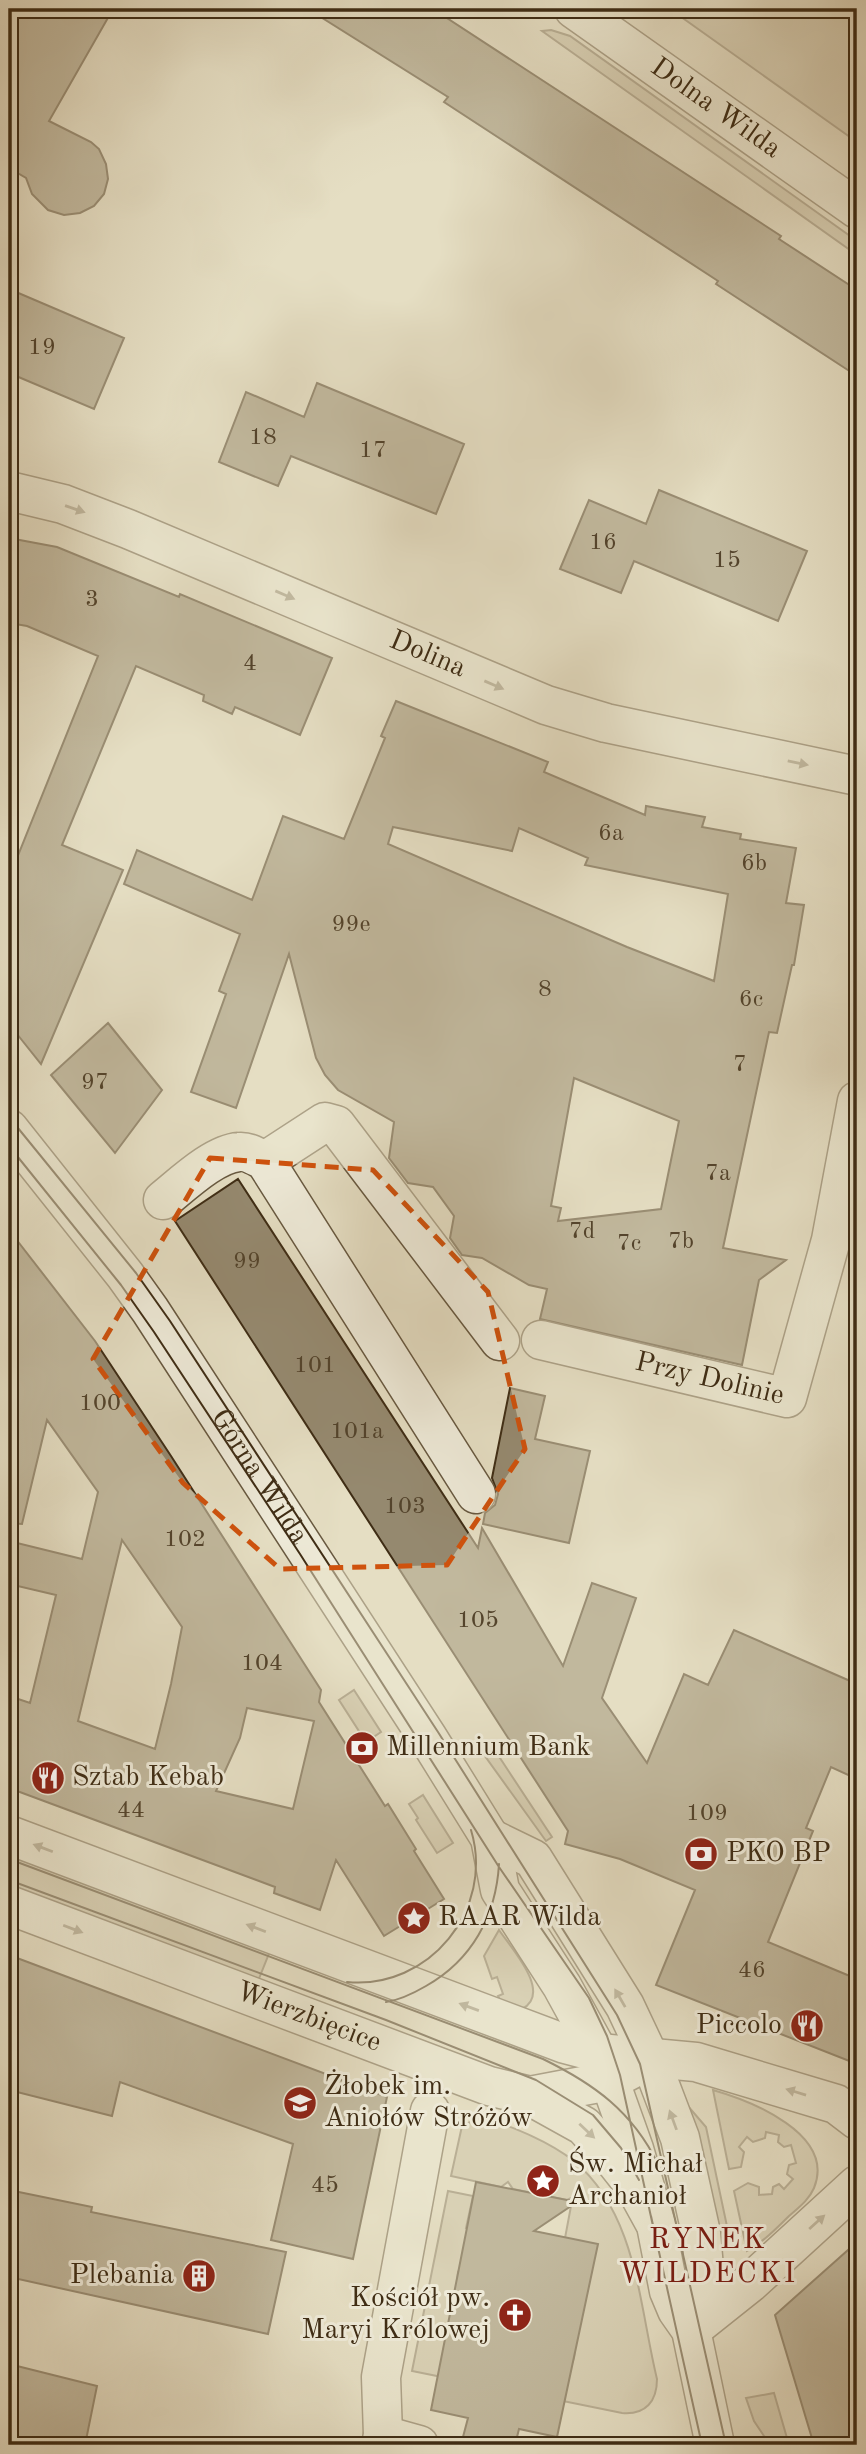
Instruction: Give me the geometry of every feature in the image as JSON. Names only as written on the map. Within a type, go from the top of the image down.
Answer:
[{"type":"street","name":"Dolna Wilda","points":[[574,9],[857,209]]},
{"type":"street","name":"Dolina","points":[[9,491],[63,504],[128,529],[546,705],[606,723],[857,776]]},
{"type":"street","name":"Przy Dolinie","points":[[541,1340],[787,1398],[831,1240],[857,1101]]},
{"type":"street","points":[[265,1161],[325,1122],[336,1125],[500,1341]]},
{"type":"street","name":"Górna Wilda","points":[[9,1129],[150,1310],[491,1838],[500,1890],[562,1986],[604,2067],[634,2149],[656,2225]]},
{"type":"street","points":[[163,1199],[203,1168],[228,1155],[248,1153],[265,1161],[476,1494]]},
{"type":"street","points":[[9,1835],[533,2031],[604,2067]]},
{"type":"street","points":[[491,1838],[533,1859],[625,2006],[650,2059],[680,2138],[701,2233],[703,2292],[691,2330]]},
{"type":"street","name":"Wierzbięcice","points":[[9,1905],[478,2082],[530,2096],[604,2067],[650,2059]]},
{"type":"street","points":[[533,2031],[547,2032],[561,2019],[564,2000],[562,1986]]},
{"type":"street","points":[[650,2059],[696,2062],[836,2104],[857,2120]]},
{"type":"street","points":[[530,2096],[584,2126],[634,2186],[656,2225],[669,2291],[677,2310],[691,2330],[715,2445]]},
{"type":"street","points":[[394,2442],[381,2377],[430,2111]]},
{"type":"street","points":[[691,2330],[750,2283],[857,2185]]},
{"type":"highlighted area","points":[[210,1158],[373,1170],[488,1292],[525,1449],[447,1565],[280,1569],[183,1483],[93,1359]]},
{"type":"shaded area","points":[[670,9],[857,9],[857,142],[833,125]]},
{"type":"shaded area","points":[[551,30],[570,36],[857,241],[857,255],[542,31]]},
{"type":"shaded area","points":[[354,1690],[381,1732],[366,1742],[339,1700]]},
{"type":"shaded area","points":[[477,1745],[494,1749],[552,1837],[546,1841]]},
{"type":"shaded area","points":[[423,1795],[453,1843],[437,1853],[409,1804]]},
{"type":"shaded area","points":[[9,1852],[270,1951],[258,1981],[9,1887]]},
{"type":"shaded area","points":[[499,1930],[527,1970],[532,1982],[530,2002],[522,2009],[503,2007],[498,1996],[503,1994],[497,1977],[492,1979],[484,1956]]},
{"type":"shaded area","points":[[713,2090],[748,2102],[786,2123],[802,2136],[813,2151],[818,2169],[814,2188],[806,2200],[769,2235],[747,2251],[734,2191],[748,2183],[759,2187],[759,2195],[772,2194],[773,2187],[779,2184],[784,2189],[793,2179],[787,2174],[789,2165],[796,2163],[791,2145],[784,2147],[778,2142],[779,2135],[766,2132],[765,2138],[753,2142],[747,2137],[739,2147],[744,2152],[741,2167],[729,2169]]},
{"type":"shaded area","points":[[687,2105],[706,2127],[728,2231],[715,2234]]},
{"type":"shaded area","points":[[482,2116],[530,2135],[574,2161],[595,2183],[611,2207],[632,2262],[657,2379],[655,2394],[644,2409],[622,2413],[558,2400],[575,2349],[565,2238],[571,2206],[577,2202],[573,2197],[567,2200],[513,2189],[508,2182],[501,2187],[451,2176],[462,2126]]},
{"type":"shaded area","points":[[448,2191],[473,2196],[466,2228],[473,2230],[464,2273],[458,2272],[453,2325],[447,2324],[446,2332],[451,2333],[442,2377],[412,2371]]},
{"type":"shaded area","points":[[774,2393],[789,2445],[770,2445],[754,2421],[746,2398]]},
{"type":"building","points":[[9,9],[113,9],[49,121],[91,142],[99,149],[106,164],[108,179],[104,194],[94,206],[80,213],[64,215],[48,210],[32,194],[26,178],[9,168]]},
{"type":"building","points":[[308,9],[433,9],[781,236],[779,239],[857,290],[857,376],[716,284],[718,281],[444,102],[448,97]]},
{"type":"building","points":[[9,289],[124,338],[94,409],[9,373]]},
{"type":"building","points":[[317,383],[464,444],[436,514],[291,456],[278,486],[219,462],[246,392],[304,417]]},
{"type":"building","points":[[659,490],[807,551],[778,621],[634,561],[621,593],[560,569],[589,500],[646,524]]},
{"type":"building","points":[[9,538],[57,547],[179,597],[180,594],[332,658],[300,735],[235,707],[232,714],[203,701],[204,695],[136,666],[62,845],[123,870],[41,1064],[9,1024],[9,878],[98,656],[27,626],[9,623]]},
{"type":"building","points":[[396,701],[548,762],[544,772],[645,815],[646,806],[705,817],[702,827],[741,834],[740,839],[796,848],[786,903],[804,905],[794,965],[777,1033],[769,1032],[723,1248],[786,1260],[759,1280],[742,1365],[540,1319],[547,1289],[529,1285],[482,1258],[462,1255],[450,1238],[454,1216],[433,1187],[408,1183],[389,1158],[394,1122],[338,1090],[325,1075],[316,1058],[289,954],[236,1108],[191,1092],[226,994],[219,991],[240,934],[124,884],[137,850],[252,900],[283,816],[344,839],[385,738],[381,736]],"holes":[[[393,827],[512,851],[519,828],[588,858],[585,865],[728,894],[714,981],[627,947],[388,844]],[[574,1078],[679,1121],[661,1209],[558,1221],[561,1208],[551,1206]]]},
{"type":"building","points":[[108,1023],[162,1090],[115,1153],[51,1075]]},
{"type":"building","points":[[238,1179],[478,1548],[482,1528],[563,1666],[592,1583],[636,1598],[602,1698],[647,1763],[684,1674],[708,1685],[734,1630],[857,1684],[857,1779],[831,1767],[806,1828],[813,1831],[768,1942],[857,1979],[857,2064],[656,1985],[695,1890],[620,1859],[565,1844],[568,1831],[175,1221]]},
{"type":"building","points":[[9,1230],[95,1341],[171,1456],[321,1690],[319,1702],[385,1806],[388,1804],[444,1899],[384,1936],[336,1860],[320,1910],[274,1893],[275,1887],[9,1788],[9,1696],[30,1703],[56,1595],[9,1584],[9,1541],[82,1559],[98,1492],[47,1420],[22,1524],[9,1523]],"holes":[[[122,1540],[182,1627],[155,1749],[78,1721]],[[247,1708],[314,1721],[293,1809],[216,1791],[240,1738]]]},
{"type":"building","points":[[510,1388],[545,1396],[535,1439],[590,1451],[569,1543],[483,1524],[485,1513],[495,1505],[498,1494],[492,1478]]},
{"type":"building","points":[[9,1955],[387,2097],[353,2259],[271,2240],[293,2144],[120,2082],[112,2116],[9,2090]]},
{"type":"building","name":"Kościół pw. Maryi Królowej","points":[[476,2182],[577,2202],[534,2231],[598,2244],[557,2437],[519,2429],[515,2445],[463,2437],[468,2418],[431,2410]]},
{"type":"building","points":[[9,2190],[92,2207],[91,2212],[286,2252],[268,2334],[9,2277]]},
{"type":"building","points":[[857,2242],[857,2445],[814,2445],[775,2315]]},
{"type":"building","points":[[9,2364],[97,2386],[85,2445],[9,2445]]},
{"type":"tram line","points":[[9,1117],[136,1273],[170,1321],[438,1732],[617,2015],[640,2064],[726,2445]]},
{"type":"tram line","points":[[9,1146],[121,1285],[154,1332],[300,1554],[499,1867],[589,1998],[607,2036],[620,2075],[653,2226]]},
{"type":"tram line","points":[[347,1982],[377,1981],[404,1973],[429,1958],[449,1939],[464,1915],[473,1888],[476,1860],[471,1830]]},
{"type":"tram line","points":[[9,1859],[543,2059],[595,2089],[610,2101],[636,2129],[658,2164]]},
{"type":"tram line","points":[[386,2002],[407,1996],[426,1986],[469,1950],[487,1919],[499,1864]]},
{"type":"tram line","points":[[9,1880],[386,2020],[536,2080],[593,2115],[621,2148],[639,2180]]},
{"type":"tram line","points":[[651,2216],[702,2445]]},
{"type":"place","name":"Millennium Bank","points":[[362,1748]]},
{"type":"place","name":"Sztab Kebab","points":[[48,1778]]},
{"type":"place","name":"PKO BP","points":[[701,1854]]},
{"type":"place","name":"RAAR Wilda","points":[[414,1918]]},
{"type":"place","name":"Piccolo","points":[[807,2026]]},
{"type":"place","name":"Żłobek im. Aniołów Stróżów","points":[[300,2103]]},
{"type":"place","name":"Św. Michał Archanioł","points":[[543,2181]]},
{"type":"place","name":"Plebania","points":[[199,2276]]},
{"type":"place","name":"Kościół pw. Maryi Królowej","points":[[515,2315]]},
{"type":"district","name":"RYNEK WILDECKI","points":[[708,2257]]}]
